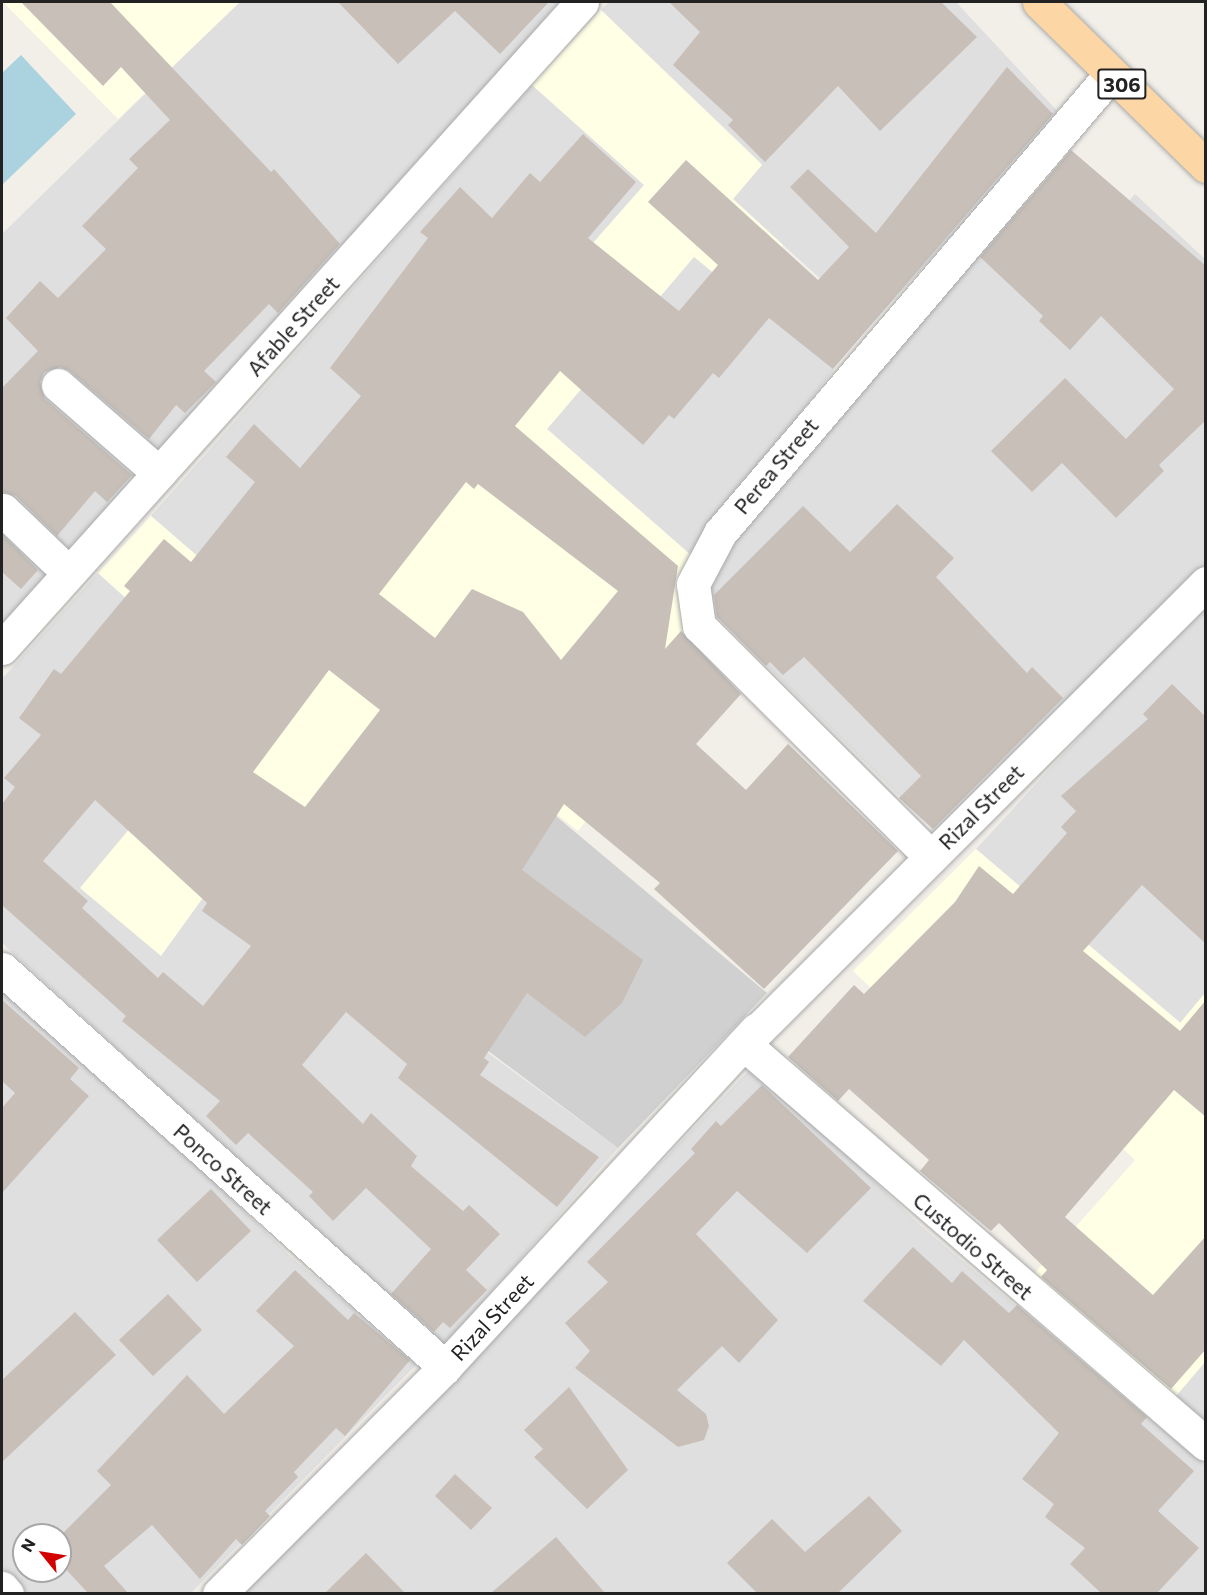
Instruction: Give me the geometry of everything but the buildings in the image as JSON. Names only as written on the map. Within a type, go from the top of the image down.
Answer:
[{"type":"main road","name":"306","points":[[1039,2],[1206,166]]},
{"type":"street","name":"Afable Street","points":[[2,648],[582,2]]},
{"type":"street","name":"Perea Street","points":[[930,857],[699,626],[693,584],[720,533],[1111,74]]},
{"type":"street","points":[[58,385],[159,473]]},
{"type":"street","points":[[3,510],[69,573]]},
{"type":"street","name":"Rizal Street","points":[[219,1593],[445,1367],[750,1037],[1206,583]]},
{"type":"street","name":"Ponco Street","points":[[2,969],[445,1367]]},
{"type":"street","name":"Custodio Street","points":[[750,1037],[1206,1444]]},
{"type":"street","points":[[2,1588],[7,1593]]},
{"type":"shaded area","points":[[3,2],[240,2],[118,119]]},
{"type":"shaded area","points":[[239,2],[560,2],[2,634],[2,234]]},
{"type":"shaded area","points":[[609,2],[956,2],[1061,115],[871,325],[733,199],[762,164],[601,10]]},
{"type":"shaded area","points":[[601,10],[762,165],[733,199],[783,245],[743,297],[694,257],[547,429],[692,556],[684,573],[689,641],[711,664],[578,831],[495,765],[228,863],[161,956],[80,888],[238,699],[98,573],[151,516],[284,631],[563,277],[644,185],[532,85]]},
{"type":"shaded area","points":[[532,85],[645,185],[284,631],[151,516]]},
{"type":"shaded area","points":[[1135,194],[1205,259],[1205,564],[938,834],[704,604],[722,550],[1024,196],[1088,249]]},
{"type":"shaded area","points":[[694,256],[834,369],[692,556],[547,429]]},
{"type":"shaded area","points":[[98,573],[238,699],[81,887],[228,863],[618,1148],[443,1347],[2,943],[2,679]]},
{"type":"shaded area","points":[[1205,610],[1205,993],[1181,1023],[976,849],[1116,697]]},
{"type":"shaded area","points":[[494,764],[767,993],[618,1148],[357,953]]},
{"type":"shaded area","points":[[976,849],[1180,1023],[1205,993],[1205,1362],[1176,1396],[1033,1275],[1135,1160],[1025,1059],[923,1038],[853,971]]},
{"type":"shaded area","points":[[2,990],[200,1167],[291,1257],[418,1363],[191,1593],[26,1593],[16,1583],[72,1583],[72,1523],[12,1523],[12,1578],[2,1568]]},
{"type":"shaded area","points":[[754,1065],[921,1226],[1205,1465],[1205,1593],[242,1594],[349,1489]]},
{"type":"shaded area","points":[[1205,1362],[1205,1421],[1176,1396]]},
{"type":"water","points":[[21,55],[76,114],[2,185],[2,73]]}]
